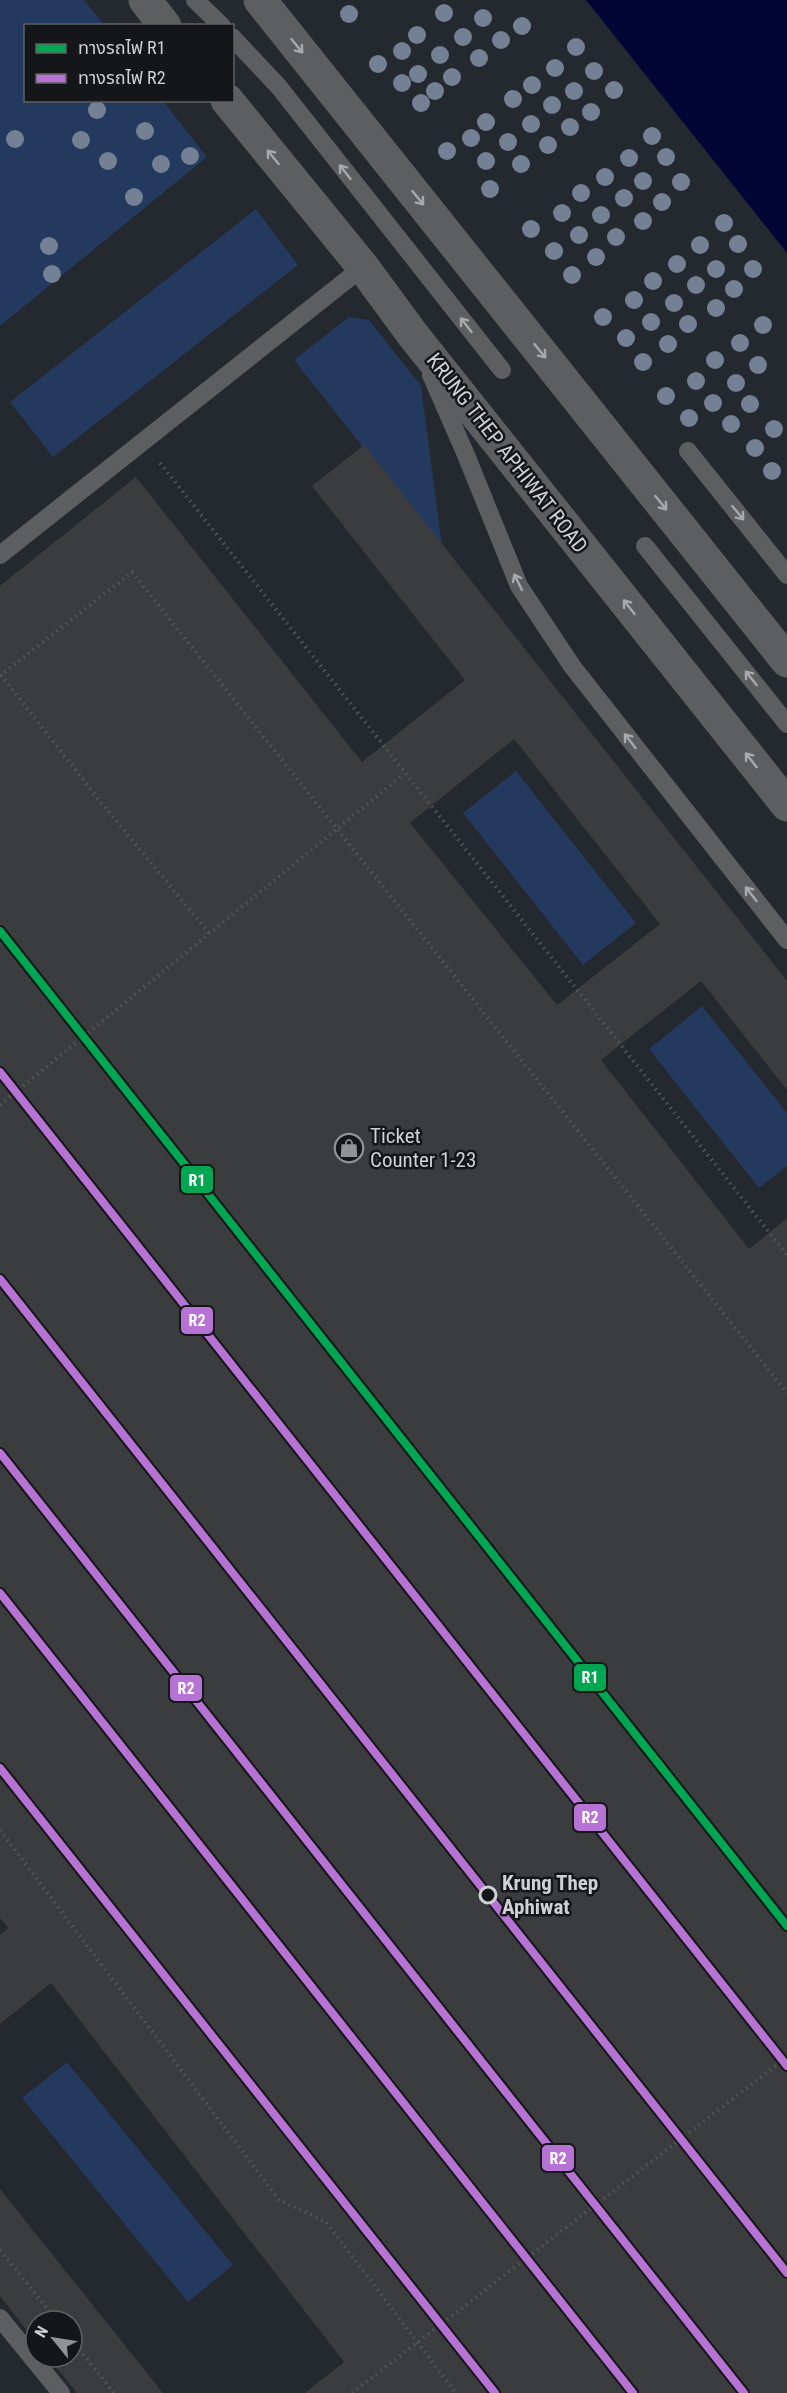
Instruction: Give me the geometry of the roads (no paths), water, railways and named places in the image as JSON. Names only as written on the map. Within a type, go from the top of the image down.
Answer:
[{"type":"street","points":[[145,0],[163,24]]},
{"type":"street","points":[[260,0],[787,661]]},
{"type":"street","name":"KRUNG THEP APHIWAT ROAD","points":[[229,102],[363,267],[413,334],[787,805]]},
{"type":"lane","points":[[195,0],[220,24]]},
{"type":"lane","points":[[234,39],[279,87],[502,370]]},
{"type":"lane","points":[[0,555],[363,267]]},
{"type":"lane","points":[[413,334],[466,455],[519,586],[572,666],[787,940]]},
{"type":"lane","points":[[688,451],[787,575]]},
{"type":"lane","points":[[645,546],[787,724]]},
{"type":"lane","points":[[0,2318],[61,2393]]},
{"type":"rail line","name":"R1","points":[[0,931],[787,1926]]},
{"type":"rail line","name":"R2","points":[[0,1072],[787,2066]]},
{"type":"rail line","name":"R2","points":[[0,1279],[787,2273]]},
{"type":"rail line","name":"R2","points":[[0,1453],[744,2393]]},
{"type":"rail line","name":"R2","points":[[0,1593],[633,2393]]},
{"type":"rail line","name":"R2","points":[[0,1768],[495,2393]]},
{"type":"place","name":"Ticket Counter 1-23","points":[[349,1148]]},
{"type":"place","name":"Krung Thep Aphiwat","points":[[488,1895]]}]
